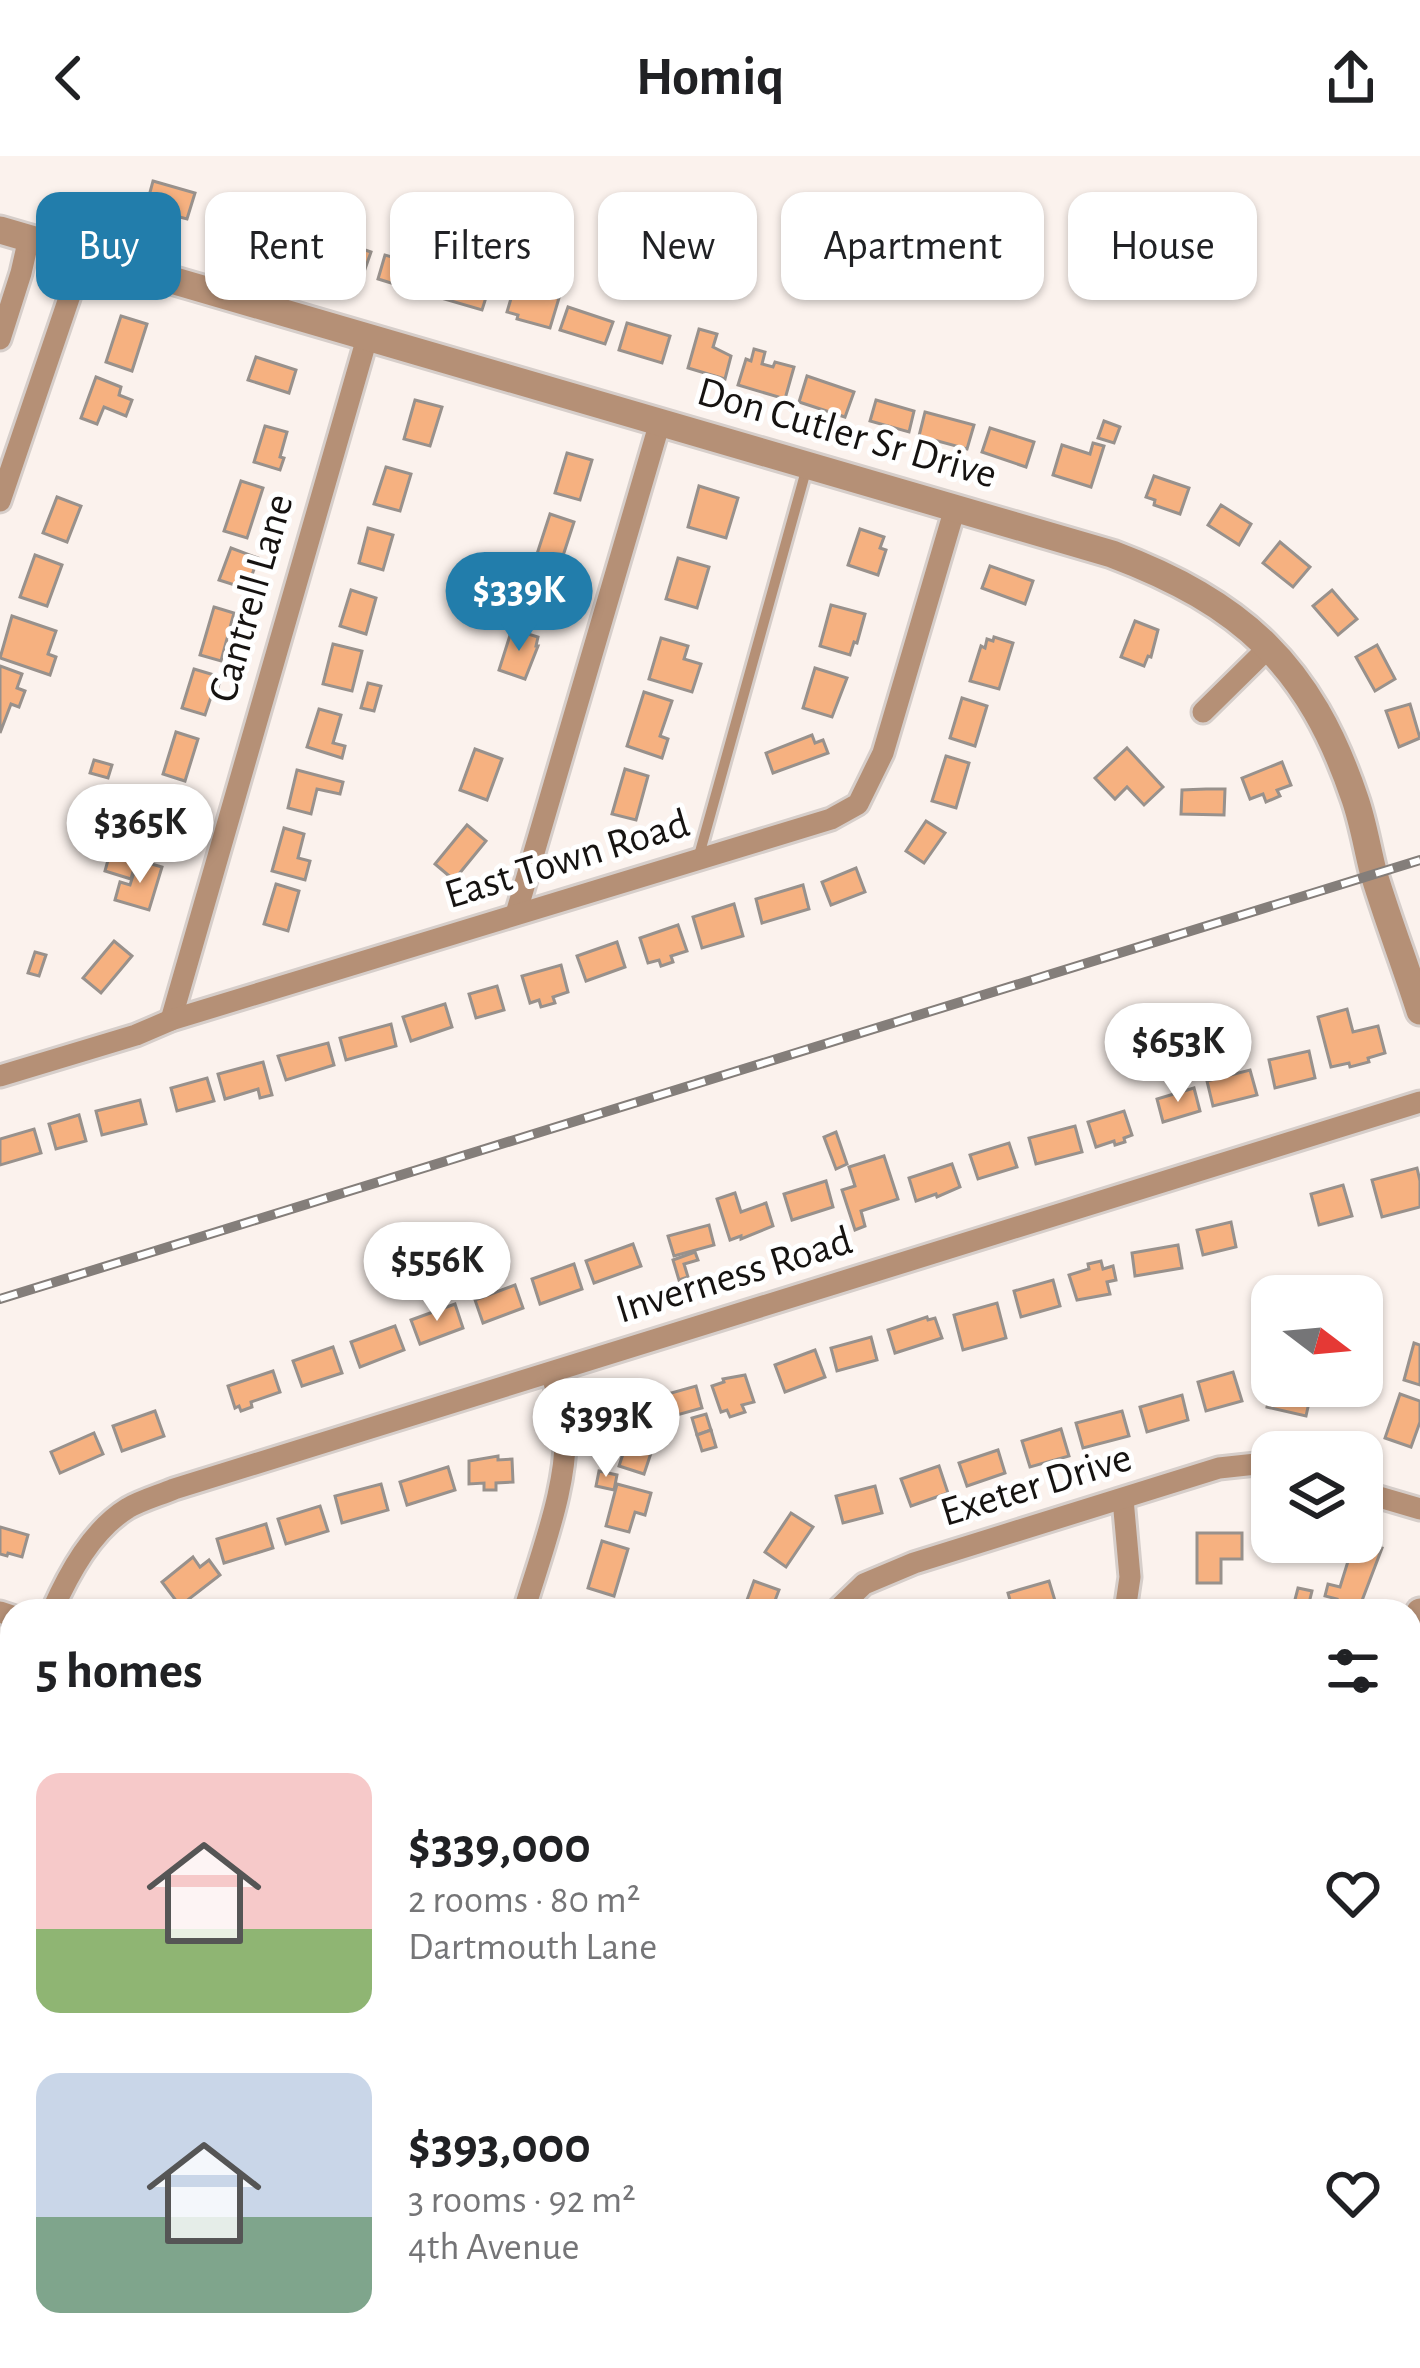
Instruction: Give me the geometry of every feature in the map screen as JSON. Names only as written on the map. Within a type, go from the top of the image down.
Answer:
[{"type":"street","name":"Don Cutler Sr Drive","points":[[0,230],[36,240]]},
{"type":"street","points":[[0,339],[29,238]]},
{"type":"street","name":"Don Cutler Sr Drive","points":[[181,283],[1112,554],[1151,568],[1219,605],[1269,647],[1317,714],[1356,801],[1374,874],[1420,1011]]},
{"type":"street","points":[[0,501],[68,300]]},
{"type":"street","name":"Cantrell Lane","points":[[171,1020],[367,338]]},
{"type":"street","points":[[516,914],[660,422]]},
{"type":"street","name":"East Town Road","points":[[0,1076],[831,819],[858,804],[883,753],[955,508]]},
{"type":"street","points":[[1203,712],[1269,647]]},
{"type":"street","name":"Inverness Road","points":[[57,1599],[107,1525],[130,1507],[175,1489],[1420,1102]]},
{"type":"street","points":[[527,1599],[565,1454],[565,1420],[551,1374]]},
{"type":"street","name":"Exeter Drive","points":[[848,1599],[864,1583],[914,1563],[1219,1468],[1251,1465]]},
{"type":"street","points":[[1383,1498],[1420,1509]]},
{"type":"street","points":[[1123,1499],[1130,1577],[1126,1599]]},
{"type":"lane","points":[[698,859],[808,464]]},
{"type":"building","points":[[153,181],[195,193],[187,219],[181,217],[181,192],[150,192]]},
{"type":"building","points":[[385,255],[390,256],[390,283],[378,279]]},
{"type":"building","points":[[448,300],[485,300],[482,310]]},
{"type":"building","points":[[511,300],[558,300],[550,328],[507,312]]},
{"type":"building","points":[[568,307],[613,322],[605,344],[560,330]]},
{"type":"building","points":[[121,316],[147,324],[132,371],[106,362]]},
{"type":"building","points":[[627,323],[670,336],[662,363],[619,350]]},
{"type":"building","points":[[699,329],[717,334],[713,347],[731,356],[725,379],[688,368]]},
{"type":"building","points":[[754,349],[765,352],[762,364],[794,367],[785,399],[738,385]]},
{"type":"building","points":[[256,357],[296,370],[289,393],[248,380]]},
{"type":"building","points":[[807,376],[854,392],[845,417],[799,402]]},
{"type":"building","points":[[96,377],[121,387],[119,395],[132,400],[126,416],[104,407],[97,424],[81,418]]},
{"type":"building","points":[[415,400],[442,407],[430,446],[404,439]]},
{"type":"building","points":[[876,400],[914,411],[909,432],[870,421]]},
{"type":"building","points":[[925,412],[974,425],[967,449],[919,436]]},
{"type":"building","points":[[1104,421],[1120,427],[1114,443],[1098,438]]},
{"type":"building","points":[[265,426],[287,432],[280,470],[254,462]]},
{"type":"building","points":[[990,428],[1034,442],[1026,467],[982,452]]},
{"type":"building","points":[[1093,443],[1104,446],[1091,487],[1053,475],[1062,445],[1090,454]]},
{"type":"building","points":[[567,453],[592,460],[580,500],[555,493]]},
{"type":"building","points":[[386,467],[411,474],[400,511],[374,504]]},
{"type":"building","points":[[1154,476],[1189,488],[1180,514],[1146,497]]},
{"type":"building","points":[[241,481],[263,488],[247,538],[224,531]]},
{"type":"building","points":[[699,486],[738,498],[726,538],[688,527]]},
{"type":"building","points":[[57,497],[81,506],[67,542],[43,533]]},
{"type":"building","points":[[1221,505],[1251,524],[1239,545],[1208,525]]},
{"type":"building","points":[[550,514],[574,522],[560,565],[536,557]]},
{"type":"building","points":[[368,528],[393,535],[383,570],[359,563]]},
{"type":"building","points":[[860,529],[884,537],[880,548],[886,550],[878,575],[848,565]]},
{"type":"building","points":[[1280,542],[1310,567],[1293,587],[1263,563]]},
{"type":"building","points":[[231,548],[258,558],[247,589],[219,580]]},
{"type":"building","points":[[35,555],[62,565],[47,606],[20,597]]},
{"type":"building","points":[[678,558],[709,567],[697,608],[666,599]]},
{"type":"building","points":[[990,566],[1033,581],[1025,604],[982,588]]},
{"type":"building","points":[[536,568],[558,575],[543,622],[520,614]]},
{"type":"building","points":[[351,590],[376,598],[366,634],[340,626]]},
{"type":"building","points":[[1332,590],[1357,619],[1338,635],[1313,606]]},
{"type":"building","points":[[831,605],[865,614],[850,655],[820,646]]},
{"type":"building","points":[[214,607],[234,613],[221,661],[200,655]]},
{"type":"building","points":[[12,616],[56,631],[48,654],[56,657],[50,675],[0,658]]},
{"type":"building","points":[[1135,621],[1158,630],[1144,666],[1121,657]]},
{"type":"building","points":[[512,629],[538,637],[525,679],[499,670]]},
{"type":"building","points":[[661,638],[688,646],[684,659],[701,664],[692,692],[649,679]]},
{"type":"building","points":[[987,639],[1013,643],[999,689],[970,681],[981,646],[985,648]]},
{"type":"building","points":[[333,644],[362,651],[352,691],[323,684]]},
{"type":"building","points":[[1377,645],[1395,679],[1375,691],[1356,657]]},
{"type":"building","points":[[0,666],[22,674],[17,688],[25,691],[19,707],[11,704],[0,733]]},
{"type":"building","points":[[815,668],[847,678],[832,717],[803,708]]},
{"type":"building","points":[[194,669],[221,677],[205,715],[182,708]]},
{"type":"building","points":[[368,683],[381,686],[374,711],[361,708]]},
{"type":"building","points":[[644,692],[672,701],[660,736],[668,739],[662,758],[627,746]]},
{"type":"building","points":[[962,698],[987,706],[975,746],[950,738]]},
{"type":"building","points":[[1410,704],[1420,738],[1399,747],[1386,711]]},
{"type":"building","points":[[319,709],[341,715],[333,743],[345,746],[342,758],[307,747]]},
{"type":"building","points":[[176,732],[198,739],[185,781],[163,774]]},
{"type":"building","points":[[812,735],[815,743],[823,740],[828,753],[773,773],[766,753]]},
{"type":"building","points":[[1127,748],[1163,787],[1144,805],[1127,787],[1115,799],[1095,778]]},
{"type":"building","points":[[475,749],[502,759],[487,800],[460,790]]},
{"type":"building","points":[[946,756],[969,763],[956,808],[932,801]]},
{"type":"building","points":[[94,760],[112,765],[108,778],[90,773]]},
{"type":"building","points":[[1282,762],[1291,785],[1277,790],[1280,796],[1266,802],[1263,794],[1250,799],[1242,778]]},
{"type":"building","points":[[625,769],[648,776],[636,820],[612,814]]},
{"type":"building","points":[[297,770],[343,782],[340,794],[317,789],[311,814],[288,808]]},
{"type":"building","points":[[1225,789],[1224,815],[1181,814],[1182,790]]},
{"type":"building","points":[[155,791],[177,798],[161,844],[141,838]]},
{"type":"building","points":[[926,821],[945,833],[924,863],[906,851]]},
{"type":"building","points":[[467,825],[486,841],[454,880],[435,864]]},
{"type":"building","points":[[284,828],[304,834],[298,858],[310,861],[305,880],[272,871]]},
{"type":"building","points":[[110,853],[136,861],[131,879],[105,871]]},
{"type":"building","points":[[138,860],[162,867],[149,910],[115,900],[120,882],[130,885]]},
{"type":"building","points":[[856,868],[865,892],[831,905],[822,882]]},
{"type":"building","points":[[276,884],[299,891],[288,931],[264,924]]},
{"type":"building","points":[[803,885],[809,909],[762,923],[756,899]]},
{"type":"building","points":[[734,904],[743,936],[702,948],[693,917]]},
{"type":"building","points":[[678,925],[687,951],[671,956],[673,962],[661,966],[659,960],[648,963],[640,938]]},
{"type":"building","points":[[114,941],[132,956],[101,993],[83,978]]},
{"type":"building","points":[[617,942],[625,967],[586,981],[577,956]]},
{"type":"building","points":[[35,952],[46,955],[39,976],[28,973]]},
{"type":"building","points":[[561,965],[568,992],[553,997],[555,1003],[541,1007],[539,1000],[530,1003],[522,976]]},
{"type":"building","points":[[497,986],[504,1010],[476,1018],[469,994]]},
{"type":"building","points":[[445,1004],[452,1027],[411,1041],[403,1017]]},
{"type":"building","points":[[1347,1009],[1353,1032],[1378,1026],[1385,1053],[1350,1067],[1349,1063],[1331,1067],[1318,1017]]},
{"type":"building","points":[[391,1024],[396,1046],[346,1060],[340,1038]]},
{"type":"building","points":[[328,1043],[334,1065],[286,1080],[278,1056]]},
{"type":"building","points":[[1309,1051],[1315,1078],[1275,1088],[1269,1060]]},
{"type":"building","points":[[263,1062],[272,1095],[260,1098],[258,1089],[225,1099],[218,1074]]},
{"type":"building","points":[[1250,1070],[1257,1095],[1213,1106],[1207,1081]]},
{"type":"building","points":[[207,1078],[214,1101],[177,1111],[171,1088]]},
{"type":"building","points":[[1194,1088],[1200,1111],[1163,1122],[1157,1099]]},
{"type":"building","points":[[140,1100],[146,1124],[102,1135],[96,1111]]},
{"type":"building","points":[[1124,1111],[1132,1135],[1125,1142],[1096,1147],[1088,1122]]},
{"type":"building","points":[[79,1115],[86,1141],[56,1149],[49,1124]]},
{"type":"building","points":[[1075,1126],[1082,1152],[1036,1164],[1029,1138]]},
{"type":"building","points":[[34,1129],[41,1153],[0,1165],[0,1139]]},
{"type":"building","points":[[836,1132],[847,1164],[836,1169],[824,1137]]},
{"type":"building","points":[[1009,1143],[1017,1167],[978,1179],[970,1155]]},
{"type":"building","points":[[884,1156],[898,1199],[861,1211],[865,1226],[855,1230],[842,1190],[855,1186],[849,1167]]},
{"type":"building","points":[[952,1164],[960,1187],[916,1201],[909,1178]]},
{"type":"building","points":[[1417,1168],[1420,1207],[1382,1217],[1372,1180]]},
{"type":"building","points":[[826,1181],[833,1207],[792,1220],[784,1194]]},
{"type":"building","points":[[1343,1185],[1352,1216],[1319,1225],[1311,1194]]},
{"type":"building","points":[[735,1193],[741,1212],[766,1203],[773,1226],[730,1240],[717,1199]]},
{"type":"building","points":[[1231,1222],[1236,1247],[1203,1255],[1197,1230]]},
{"type":"building","points":[[709,1225],[714,1245],[674,1256],[668,1236]]},
{"type":"building","points":[[633,1244],[641,1266],[594,1283],[586,1261]]},
{"type":"building","points":[[1178,1245],[1182,1268],[1135,1276],[1132,1253]]},
{"type":"building","points":[[695,1252],[698,1260],[684,1264],[688,1277],[679,1280],[673,1260]]},
{"type":"building","points":[[1101,1261],[1103,1269],[1113,1266],[1116,1280],[1107,1282],[1110,1294],[1077,1300],[1069,1275]]},
{"type":"building","points":[[574,1264],[582,1289],[540,1304],[532,1279]]},
{"type":"building","points":[[1053,1280],[1060,1306],[1021,1317],[1014,1291]]},
{"type":"building","points":[[515,1285],[523,1308],[483,1323],[475,1300]]},
{"type":"building","points":[[997,1303],[1006,1338],[963,1350],[954,1315]]},
{"type":"building","points":[[455,1304],[463,1328],[420,1344],[411,1320]]},
{"type":"building","points":[[935,1318],[942,1338],[895,1353],[888,1330]]},
{"type":"building","points":[[395,1326],[404,1350],[360,1367],[351,1342]]},
{"type":"building","points":[[871,1337],[877,1360],[837,1371],[831,1348]]},
{"type":"building","points":[[1414,1343],[1420,1345],[1420,1385],[1404,1380]]},
{"type":"building","points":[[333,1347],[342,1373],[302,1386],[293,1361]]},
{"type":"building","points":[[815,1350],[825,1377],[785,1392],[775,1365]]},
{"type":"building","points":[[273,1371],[280,1392],[251,1402],[252,1407],[241,1411],[235,1408],[228,1386]]},
{"type":"building","points":[[1233,1372],[1242,1401],[1206,1411],[1198,1382]]},
{"type":"building","points":[[745,1375],[754,1402],[742,1405],[745,1412],[730,1417],[727,1410],[721,1412],[712,1386]]},
{"type":"building","points":[[696,1386],[702,1408],[652,1422],[646,1400]]},
{"type":"building","points":[[1400,1394],[1420,1401],[1420,1422],[1411,1447],[1385,1438]]},
{"type":"building","points":[[1182,1395],[1188,1420],[1147,1432],[1140,1407]]},
{"type":"building","points":[[1267,1407],[1308,1407],[1306,1416]]},
{"type":"building","points":[[155,1411],[164,1436],[122,1451],[113,1426]]},
{"type":"building","points":[[1122,1411],[1129,1436],[1083,1448],[1076,1423]]},
{"type":"building","points":[[706,1414],[711,1430],[697,1435],[692,1418]]},
{"type":"building","points":[[1061,1429],[1069,1456],[1030,1467],[1022,1441]]},
{"type":"building","points":[[631,1430],[656,1438],[644,1474],[619,1466]]},
{"type":"building","points":[[711,1430],[716,1447],[702,1451],[697,1435]]},
{"type":"building","points":[[94,1433],[103,1454],[60,1473],[51,1452]]},
{"type":"building","points":[[998,1450],[1005,1473],[967,1486],[959,1463]]},
{"type":"building","points":[[498,1456],[498,1460],[512,1459],[513,1482],[496,1483],[496,1490],[484,1490],[484,1483],[469,1484],[469,1461]]},
{"type":"building","points":[[939,1466],[948,1493],[911,1506],[901,1479]]},
{"type":"building","points":[[448,1467],[455,1490],[407,1505],[400,1482]]},
{"type":"building","points":[[599,1471],[617,1475],[614,1490],[596,1486]]},
{"type":"building","points":[[381,1484],[388,1510],[342,1523],[335,1496]]},
{"type":"building","points":[[617,1484],[651,1493],[645,1515],[635,1512],[629,1532],[606,1526]]},
{"type":"building","points":[[875,1486],[882,1513],[843,1523],[836,1496]]},
{"type":"building","points":[[320,1506],[328,1531],[286,1544],[278,1519]]},
{"type":"building","points":[[791,1513],[813,1527],[786,1567],[765,1552]]},
{"type":"building","points":[[266,1524],[273,1548],[224,1563],[217,1539]]},
{"type":"building","points":[[0,1527],[28,1535],[22,1557],[0,1554]]},
{"type":"building","points":[[1197,1533],[1242,1533],[1242,1559],[1221,1559],[1221,1583],[1197,1583]]},
{"type":"building","points":[[602,1541],[628,1549],[614,1596],[588,1588]]},
{"type":"building","points":[[193,1557],[200,1567],[209,1560],[220,1575],[189,1599],[175,1599],[162,1582]]},
{"type":"building","points":[[1347,1563],[1376,1563],[1363,1599],[1325,1596],[1328,1584],[1340,1587]]},
{"type":"building","points":[[754,1581],[779,1590],[776,1599],[747,1599]]},
{"type":"building","points":[[1049,1581],[1054,1599],[1010,1599],[1008,1593]]},
{"type":"building","points":[[1298,1588],[1312,1591],[1310,1599],[1295,1599]]},
{"type":"railway","points":[[0,1299],[1420,860]]}]
